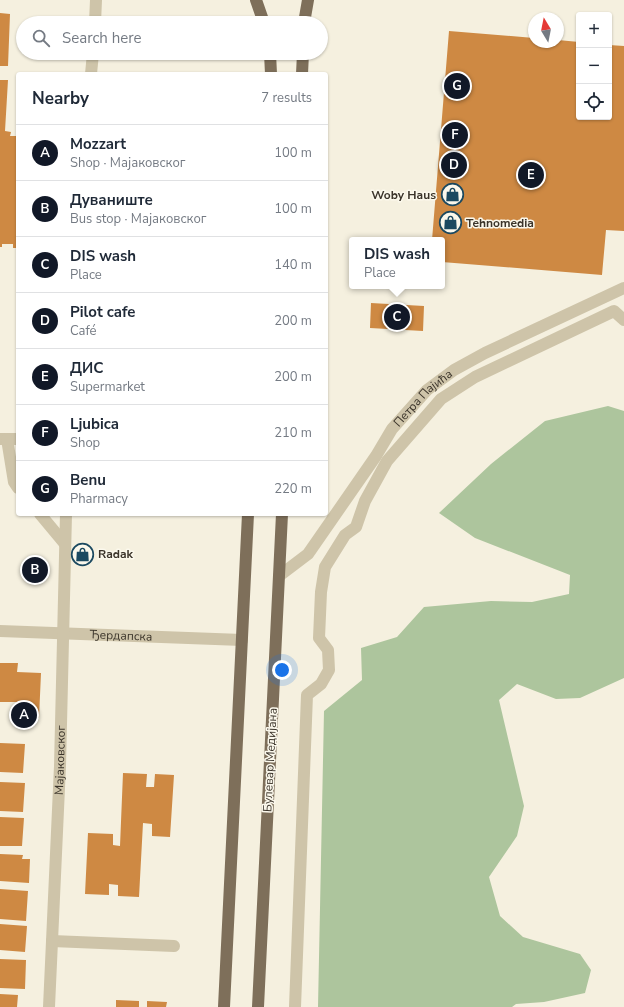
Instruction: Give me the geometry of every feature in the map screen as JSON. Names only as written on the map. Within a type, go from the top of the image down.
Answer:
[{"type":"main road","points":[[256,0],[262,16]]},
{"type":"main road","points":[[305,16],[308,0]]},
{"type":"main road","points":[[270,60],[271,72]]},
{"type":"main road","points":[[302,72],[303,60]]},
{"type":"main road","points":[[224,1007],[248,516]]},
{"type":"main road","name":"Булевар Медијана","points":[[258,1007],[282,516]]},
{"type":"street","points":[[95,16],[96,0]]},
{"type":"street","points":[[91,72],[92,60]]},
{"type":"street","name":"Петра Пајића","points":[[279,576],[308,554],[368,468],[392,429],[427,390],[454,370],[485,353],[624,288]]},
{"type":"street","points":[[295,1007],[307,695],[321,684],[329,670],[328,650],[319,638],[321,592],[325,567],[345,535],[356,527],[365,501],[387,461],[441,399],[475,377],[614,311],[624,320]]},
{"type":"street","points":[[8,439],[14,482],[16,485]]},
{"type":"street","points":[[42,516],[65,544]]},
{"type":"street","name":"Мајаковског","points":[[49,1007],[60,766],[66,516]]},
{"type":"street","name":"Ђердапска","points":[[0,631],[242,640]]},
{"type":"street","points":[[52,941],[174,946]]},
{"type":"green space","points":[[608,406],[624,411],[624,678],[580,698],[556,699],[517,684],[499,700],[524,806],[517,836],[489,877],[500,916],[523,937],[580,954],[591,970],[585,993],[544,1002],[516,1004],[512,1007],[318,1007],[324,711],[362,680],[361,648],[397,637],[424,607],[491,601],[532,602],[569,594],[570,575],[475,538],[439,513],[491,464],[545,421]]},
{"type":"building","points":[[0,13],[10,14],[8,66],[0,66]]},
{"type":"building","points":[[449,31],[528,38],[528,48],[564,48],[564,41],[576,42],[576,120],[612,120],[612,45],[624,46],[624,231],[606,230],[602,275],[445,262],[445,237],[432,237]]},
{"type":"building","points":[[0,80],[8,80],[5,131],[11,132],[10,136],[16,136],[16,248],[13,248],[13,244],[2,244],[2,247],[0,247]]},
{"type":"building","points":[[371,303],[424,306],[423,331],[370,328]]},
{"type":"building","points":[[0,663],[18,663],[17,672],[41,673],[39,718],[15,717],[16,702],[0,702]]},
{"type":"building","points":[[0,743],[25,744],[23,773],[0,772]]},
{"type":"building","points":[[123,773],[147,774],[146,787],[154,787],[155,774],[174,775],[170,837],[152,836],[152,824],[143,823],[139,897],[118,896],[118,885],[109,884],[109,895],[85,894],[88,833],[113,834],[113,845],[120,846]]},
{"type":"building","points":[[0,782],[25,783],[23,812],[0,811]]},
{"type":"building","points":[[0,817],[24,818],[22,846],[0,846]]},
{"type":"building","points":[[0,854],[23,855],[22,859],[30,859],[29,883],[0,881]]},
{"type":"building","points":[[0,889],[28,891],[26,921],[0,919]]},
{"type":"building","points":[[0,924],[27,926],[25,952],[0,950]]},
{"type":"building","points":[[0,959],[26,960],[25,989],[0,988]]},
{"type":"building","points":[[0,994],[18,995],[17,1007],[0,1007]]},
{"type":"building","points":[[116,1000],[139,1001],[139,1007],[116,1007]]},
{"type":"building","points":[[147,1001],[167,1002],[166,1007],[147,1007]]},
{"type":"place","name":"Benu","points":[[457,86]]},
{"type":"place","name":"Ljubica","points":[[455,135]]},
{"type":"place","name":"Pilot cafe","points":[[454,165]]},
{"type":"place","name":"ДИС","points":[[531,175]]},
{"type":"place","name":"Woby Haus","points":[[452,195]]},
{"type":"place","name":"Tehnomedia","points":[[450,223]]},
{"type":"place","name":"DIS wash","points":[[397,317]]},
{"type":"place","name":"Radak","points":[[83,554]]},
{"type":"place","name":"Дуваниште","points":[[35,570]]},
{"type":"place","name":"Mozzart","points":[[24,715]]}]
